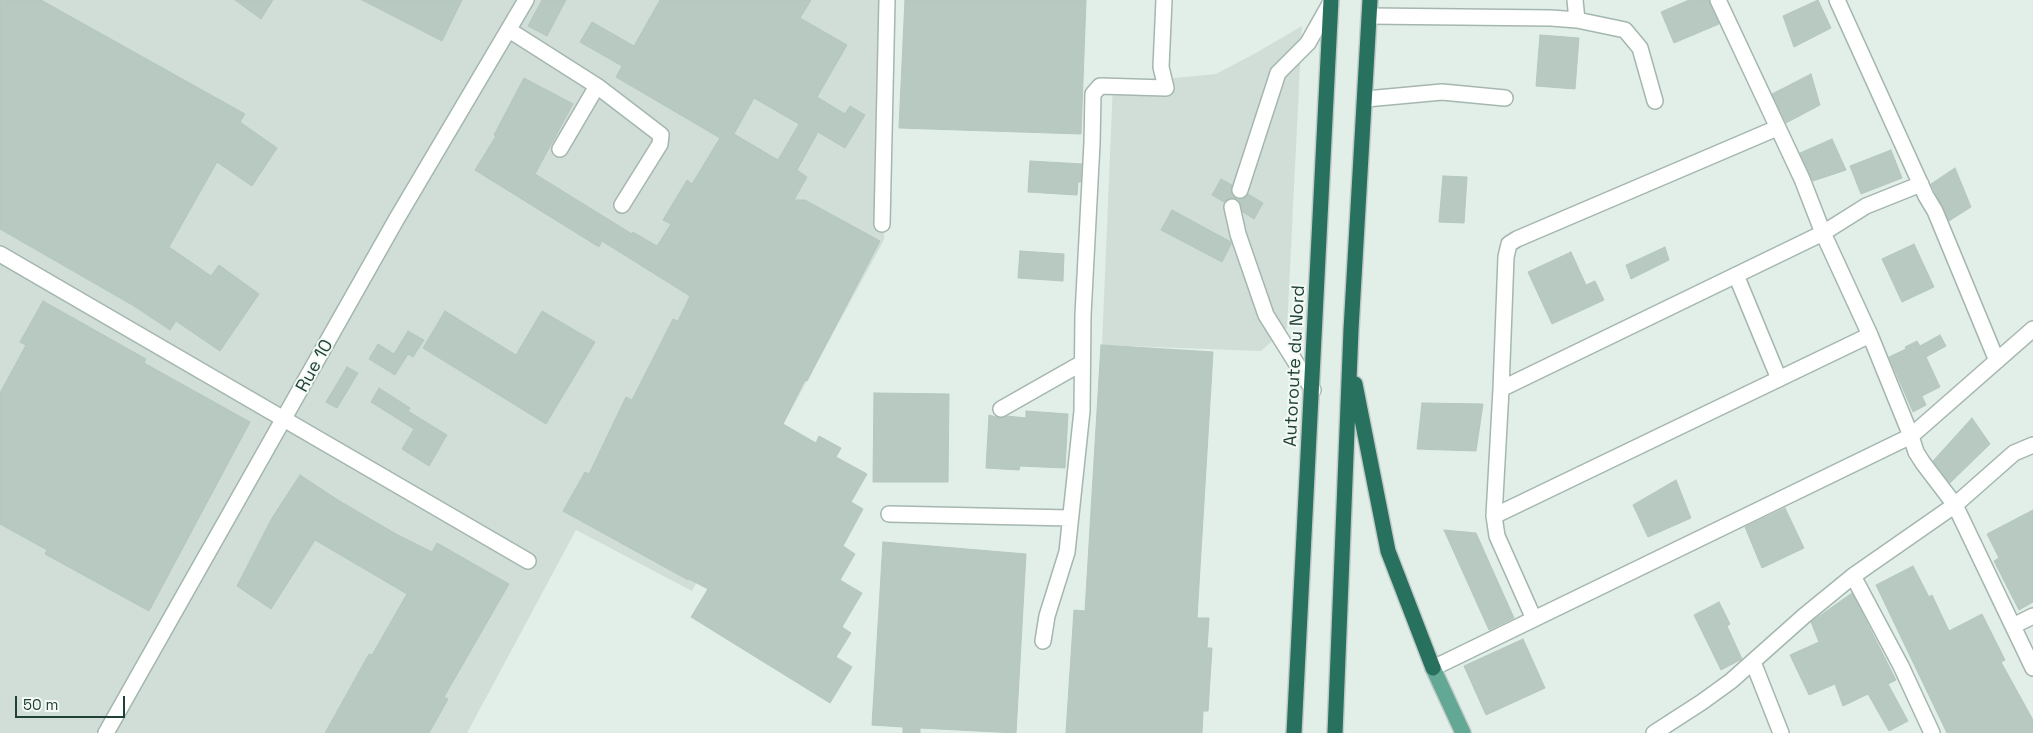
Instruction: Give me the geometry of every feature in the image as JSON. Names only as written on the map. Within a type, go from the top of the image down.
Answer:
[{"type":"highway","points":[[1335,733],[1351,330],[1366,99],[1370,0]]},
{"type":"highway","name":"Autoroute du Nord","points":[[1294,733],[1331,1]]},
{"type":"highway","points":[[1351,330],[1354,381],[1388,551],[1434,668]]},
{"type":"main road","points":[[1434,668],[1464,733]]},
{"type":"street","name":"Rue 10","points":[[106,733],[396,220],[526,0]]},
{"type":"street","points":[[882,224],[887,0]]},
{"type":"street","points":[[1043,641],[1047,616],[1066,552],[1082,411],[1083,315],[1092,143],[1092,94],[1100,86],[1166,88],[1161,66],[1164,0]]},
{"type":"street","points":[[1575,0],[1577,20]]},
{"type":"street","points":[[1718,0],[1802,179],[1823,233],[1870,335],[1916,452],[1955,505],[2033,668]]},
{"type":"street","points":[[1837,0],[1935,211],[1997,361]]},
{"type":"street","points":[[1240,190],[1278,72],[1308,42],[1331,1]]},
{"type":"street","points":[[1370,16],[1474,16],[1577,20],[1625,30],[1640,48],[1654,101]]},
{"type":"street","points":[[509,30],[597,86],[661,136],[660,144],[622,205]]},
{"type":"street","points":[[560,149],[597,86]]},
{"type":"street","points":[[1366,99],[1442,92],[1505,98]]},
{"type":"street","points":[[1534,619],[1497,536],[1494,516],[1507,248],[1512,242],[1777,128]]},
{"type":"street","points":[[1501,388],[1823,233],[1866,206],[1921,184]]},
{"type":"street","points":[[1232,207],[1238,234],[1266,315],[1312,390]]},
{"type":"street","points":[[0,254],[528,561]]},
{"type":"street","points":[[1736,275],[1779,379]]},
{"type":"street","points":[[1434,668],[1911,436],[2033,329]]},
{"type":"street","points":[[1494,516],[1870,335]]},
{"type":"street","points":[[1001,409],[1082,363]]},
{"type":"street","points":[[1654,733],[1702,702],[1753,662],[1804,616],[1853,576],[1955,505],[2014,454],[2033,445]]},
{"type":"street","points":[[889,514],[1070,518]]},
{"type":"street","points":[[1853,576],[1901,666],[1932,733]]},
{"type":"street","points":[[2013,626],[2033,616]]},
{"type":"street","points":[[1753,662],[1781,733]]},
{"type":"shaded area","points":[[0,0],[894,0],[884,240],[692,591],[576,530],[467,733],[0,733]]},
{"type":"shaded area","points":[[1302,26],[1287,328],[1261,351],[1102,345],[1113,84],[1216,74]]},
{"type":"building","points":[[0,0],[41,0],[245,114],[240,122],[277,148],[252,186],[217,162],[169,247],[211,276],[219,265],[259,294],[220,351],[176,321],[170,330],[134,306],[0,229]]},
{"type":"building","points":[[235,0],[273,0],[261,19]]},
{"type":"building","points":[[362,0],[462,0],[442,41]]},
{"type":"building","points":[[542,0],[566,0],[547,36],[528,26]]},
{"type":"building","points":[[660,0],[811,0],[800,18],[847,45],[817,97],[845,114],[850,106],[865,115],[845,148],[818,132],[797,170],[807,177],[794,200],[805,200],[880,241],[783,424],[816,443],[819,436],[841,448],[836,457],[867,474],[851,502],[863,509],[843,546],[855,554],[840,580],[862,593],[842,627],[851,633],[836,657],[852,667],[830,703],[691,617],[708,589],[688,580],[563,511],[585,472],[589,474],[626,397],[632,400],[673,319],[678,321],[690,296],[602,241],[599,247],[475,170],[496,136],[494,135],[524,78],[573,104],[535,174],[632,234],[633,232],[657,246],[671,224],[663,220],[687,180],[692,184],[720,138],[616,77],[622,66],[580,42],[592,22],[634,46]],"holes":[[[754,98],[799,124],[778,160],[734,134]]]},
{"type":"building","points":[[905,0],[1086,0],[1081,134],[899,128]]},
{"type":"building","points":[[1689,0],[1709,0],[1719,24],[1674,43],[1661,12]]},
{"type":"building","points":[[1818,0],[1831,28],[1794,47],[1783,16]]},
{"type":"building","points":[[1540,35],[1579,38],[1575,89],[1536,86]]},
{"type":"building","points":[[1811,74],[1820,105],[1786,123],[1772,94]]},
{"type":"building","points":[[1832,139],[1846,170],[1813,181],[1800,153]]},
{"type":"building","points":[[1891,150],[1902,178],[1861,194],[1850,166]]},
{"type":"building","points":[[1030,161],[1082,164],[1081,182],[1078,182],[1077,195],[1028,192]]},
{"type":"building","points":[[1955,168],[1971,207],[1949,221],[1931,184]]},
{"type":"building","points":[[1443,176],[1467,177],[1464,223],[1439,222]]},
{"type":"building","points":[[1221,179],[1232,185],[1231,192],[1237,199],[1242,199],[1248,194],[1263,203],[1254,219],[1243,212],[1239,201],[1235,198],[1230,198],[1224,202],[1212,195]]},
{"type":"building","points":[[1172,210],[1231,242],[1222,262],[1161,230]]},
{"type":"building","points":[[1914,244],[1934,287],[1902,302],[1882,259]]},
{"type":"building","points":[[1665,247],[1669,260],[1631,279],[1626,265]]},
{"type":"building","points":[[1020,251],[1064,254],[1063,281],[1018,278]]},
{"type":"building","points":[[1571,252],[1586,285],[1595,281],[1604,300],[1552,324],[1528,272]]},
{"type":"building","points":[[43,301],[146,359],[144,363],[250,422],[149,611],[45,554],[47,550],[0,524],[0,393],[26,345],[20,342]]},
{"type":"building","points":[[445,311],[516,355],[542,311],[595,342],[546,424],[423,348]]},
{"type":"building","points":[[408,331],[424,340],[413,357],[408,354],[395,375],[369,359],[378,344],[394,354]]},
{"type":"building","points":[[1940,335],[1946,346],[1926,357],[1940,387],[1922,396],[1926,405],[1913,412],[1889,357],[1917,341],[1920,346]]},
{"type":"building","points":[[1101,345],[1213,352],[1197,618],[1209,618],[1207,648],[1212,648],[1208,711],[1203,711],[1202,733],[1066,733],[1074,610],[1085,611]]},
{"type":"building","points":[[347,367],[358,373],[337,408],[326,402]]},
{"type":"building","points":[[379,388],[410,408],[408,411],[447,435],[429,466],[402,449],[414,429],[371,402]]},
{"type":"building","points":[[874,393],[949,394],[948,482],[873,482]]},
{"type":"building","points":[[1422,403],[1483,404],[1476,451],[1417,449]]},
{"type":"building","points":[[1026,411],[1068,414],[1065,468],[1020,466],[1019,470],[986,468],[989,415],[1000,418],[1007,416],[1026,418]]},
{"type":"building","points":[[1972,418],[1990,444],[1950,483],[1933,461]]},
{"type":"building","points":[[300,475],[396,534],[432,552],[437,543],[509,584],[444,697],[448,699],[429,733],[325,733],[369,654],[372,655],[407,594],[315,540],[271,609],[237,586],[272,518]]},
{"type":"building","points":[[1676,480],[1691,518],[1648,537],[1633,505]]},
{"type":"building","points":[[1785,508],[1804,548],[1762,568],[1745,527]]},
{"type":"building","points":[[2033,510],[2033,602],[2019,610],[1994,561],[1999,558],[1987,534]]},
{"type":"building","points":[[1444,530],[1476,533],[1514,618],[1489,630]]},
{"type":"building","points":[[883,542],[1026,554],[1016,733],[920,728],[920,733],[903,733],[903,727],[872,725]]},
{"type":"building","points":[[1913,566],[1929,597],[1932,595],[1949,631],[1982,614],[2005,660],[2001,662],[2033,720],[2033,733],[1947,733],[1876,585]]},
{"type":"building","points":[[1852,593],[1896,680],[1888,684],[1908,721],[1889,731],[1868,694],[1843,706],[1835,684],[1809,695],[1790,655],[1819,642],[1811,622]]},
{"type":"building","points":[[1719,602],[1730,624],[1727,626],[1742,659],[1721,670],[1694,615]]},
{"type":"building","points":[[1523,639],[1545,688],[1486,715],[1464,666]]}]
